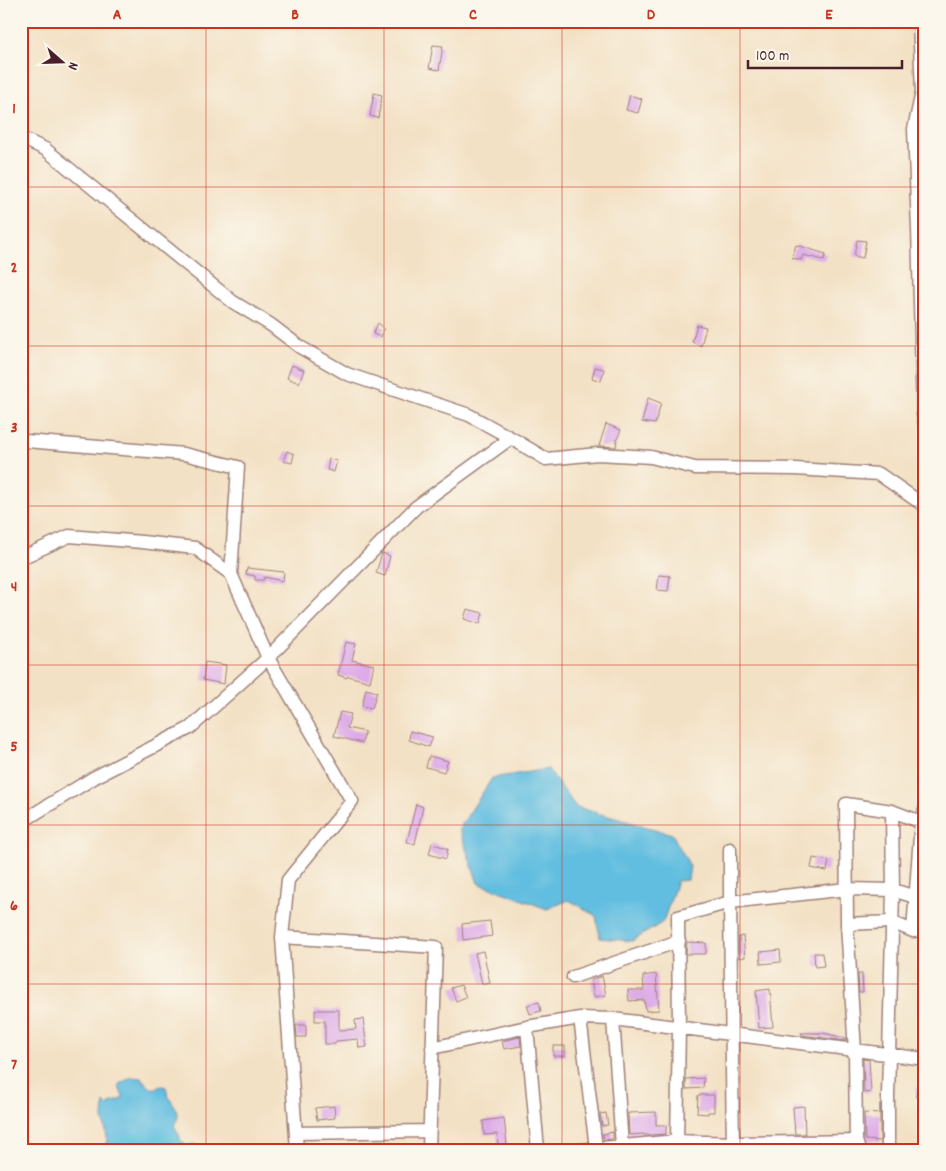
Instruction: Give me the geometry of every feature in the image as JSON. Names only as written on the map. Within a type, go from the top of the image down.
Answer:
[{"type":"street","points":[[919,21],[922,92],[914,128],[923,414],[925,425]]},
{"type":"street","points":[[21,138],[45,149],[233,302],[300,347],[347,374],[469,415],[546,459],[598,454],[651,458],[695,468],[795,469],[879,474],[925,506]]},
{"type":"street","points":[[21,822],[95,777],[190,728],[268,658],[416,507],[511,438]]},
{"type":"street","points":[[21,442],[44,442],[184,454],[238,467],[231,574],[268,658],[352,801],[288,880],[282,937],[297,1150]]},
{"type":"street","points":[[21,558],[69,536],[195,548],[231,574]]},
{"type":"street","points":[[580,1150],[677,1141],[733,1146],[858,1145],[855,1051],[847,924],[846,804],[923,818],[915,897],[919,931],[892,922],[847,924]]},
{"type":"street","points":[[888,1150],[893,890],[892,811]]},
{"type":"street","points":[[730,849],[733,1146]]},
{"type":"street","points":[[677,1141],[678,917],[730,902],[847,889],[893,890],[915,897]]},
{"type":"street","points":[[282,937],[436,947],[428,1150]]},
{"type":"street","points":[[572,977],[679,941]]},
{"type":"street","points":[[432,1048],[527,1027],[580,1018],[613,1020],[925,1059]]},
{"type":"street","points":[[580,1018],[596,1148]]},
{"type":"street","points":[[613,1020],[622,1146]]},
{"type":"street","points":[[527,1027],[538,1150]]},
{"type":"street","points":[[296,1133],[429,1131]]},
{"type":"water","points":[[548,769],[576,807],[672,834],[690,866],[688,880],[677,881],[663,922],[632,941],[600,938],[596,916],[569,900],[547,909],[478,883],[459,829],[492,778]]},
{"type":"water","points":[[132,1077],[141,1078],[151,1088],[166,1087],[169,1098],[178,1114],[174,1125],[180,1140],[187,1146],[193,1144],[207,1150],[103,1150],[106,1146],[107,1137],[103,1118],[104,1102],[108,1107],[110,1103],[122,1099],[119,1084]]},
{"type":"building","points":[[433,45],[443,46],[439,70],[429,68]]},
{"type":"building","points":[[374,93],[382,95],[378,118],[370,116]]},
{"type":"building","points":[[630,95],[642,99],[638,113],[626,110]]},
{"type":"building","points":[[857,240],[866,241],[863,258],[854,256]]},
{"type":"building","points":[[796,245],[826,254],[824,260],[803,255],[801,260],[792,258]]},
{"type":"building","points":[[378,323],[384,328],[381,337],[373,334]]},
{"type":"building","points":[[697,325],[706,327],[701,346],[692,342]]},
{"type":"building","points":[[292,365],[304,370],[299,383],[287,378]]},
{"type":"building","points":[[595,367],[604,369],[601,381],[592,378]]},
{"type":"building","points":[[648,398],[661,403],[655,424],[642,422]]},
{"type":"building","points":[[606,424],[621,430],[616,447],[599,446]]},
{"type":"building","points":[[287,451],[294,454],[292,463],[283,461]]},
{"type":"building","points":[[329,459],[337,461],[334,472],[327,470]]},
{"type":"building","points":[[382,553],[390,556],[385,576],[376,573]]},
{"type":"building","points":[[247,568],[284,572],[283,581],[264,577],[264,580],[255,580],[255,576],[246,574]]},
{"type":"building","points":[[659,575],[670,576],[668,591],[657,590]]},
{"type":"building","points":[[467,609],[483,613],[480,624],[464,619]]},
{"type":"building","points":[[346,642],[356,644],[352,660],[374,665],[370,682],[338,675]]},
{"type":"building","points":[[205,662],[226,665],[224,684],[203,680]]},
{"type":"building","points":[[366,689],[377,692],[372,708],[362,706]]},
{"type":"building","points":[[340,712],[351,714],[347,728],[365,732],[362,743],[334,736]]},
{"type":"building","points":[[410,731],[433,737],[429,747],[409,740]]},
{"type":"building","points":[[429,756],[448,761],[444,772],[426,767]]},
{"type":"building","points":[[416,804],[423,807],[415,844],[407,842]]},
{"type":"building","points":[[432,843],[448,849],[446,859],[429,854]]},
{"type":"building","points":[[813,858],[829,861],[827,871],[811,868]]},
{"type":"building","points":[[490,921],[492,936],[463,940],[462,924]]},
{"type":"building","points":[[743,936],[745,957],[739,958],[739,937]]},
{"type":"building","points":[[687,942],[706,943],[706,954],[686,954]]},
{"type":"building","points":[[780,950],[781,962],[761,964],[760,952]]},
{"type":"building","points":[[483,951],[490,983],[486,984],[482,984],[475,953]]},
{"type":"building","points":[[814,953],[822,953],[824,966],[815,967]]},
{"type":"building","points":[[656,974],[659,1010],[646,1011],[644,1000],[629,1001],[628,990],[644,990],[643,976]]},
{"type":"building","points":[[858,974],[862,974],[863,992],[859,992]]},
{"type":"building","points":[[602,976],[606,995],[594,997],[591,980]]},
{"type":"building","points":[[461,985],[466,997],[456,1001],[451,988]]},
{"type":"building","points":[[770,989],[773,1027],[759,1028],[756,991]]},
{"type":"building","points":[[539,1002],[541,1011],[530,1014],[527,1005]]},
{"type":"building","points":[[315,1010],[339,1010],[339,1030],[356,1029],[355,1020],[363,1019],[367,1047],[359,1048],[358,1039],[325,1044],[325,1021],[315,1021]]},
{"type":"building","points":[[296,1025],[306,1025],[306,1037],[297,1037]]},
{"type":"building","points":[[801,1033],[823,1033],[846,1038],[846,1041],[802,1035]]},
{"type":"building","points":[[520,1037],[521,1046],[504,1049],[502,1041]]},
{"type":"building","points":[[553,1046],[565,1046],[565,1056],[553,1056]]},
{"type":"building","points":[[863,1059],[869,1060],[871,1092],[864,1093]]},
{"type":"building","points":[[704,1078],[703,1088],[686,1089],[686,1079]]},
{"type":"building","points":[[917,1087],[925,1087],[925,1098],[916,1097]]},
{"type":"building","points":[[698,1095],[714,1095],[714,1112],[708,1112],[708,1114],[697,1113]]},
{"type":"building","points":[[334,1106],[335,1118],[317,1120],[315,1108]]},
{"type":"building","points":[[804,1106],[805,1134],[795,1134],[793,1107]]},
{"type":"building","points":[[656,1112],[656,1125],[666,1125],[666,1134],[629,1135],[628,1113]]},
{"type":"building","points":[[606,1113],[608,1125],[602,1126],[600,1114]]},
{"type":"building","points":[[864,1113],[880,1114],[880,1141],[865,1140]]},
{"type":"building","points":[[504,1118],[507,1145],[498,1146],[497,1134],[484,1135],[483,1121]]},
{"type":"building","points":[[613,1132],[613,1139],[604,1140],[603,1134]]}]
